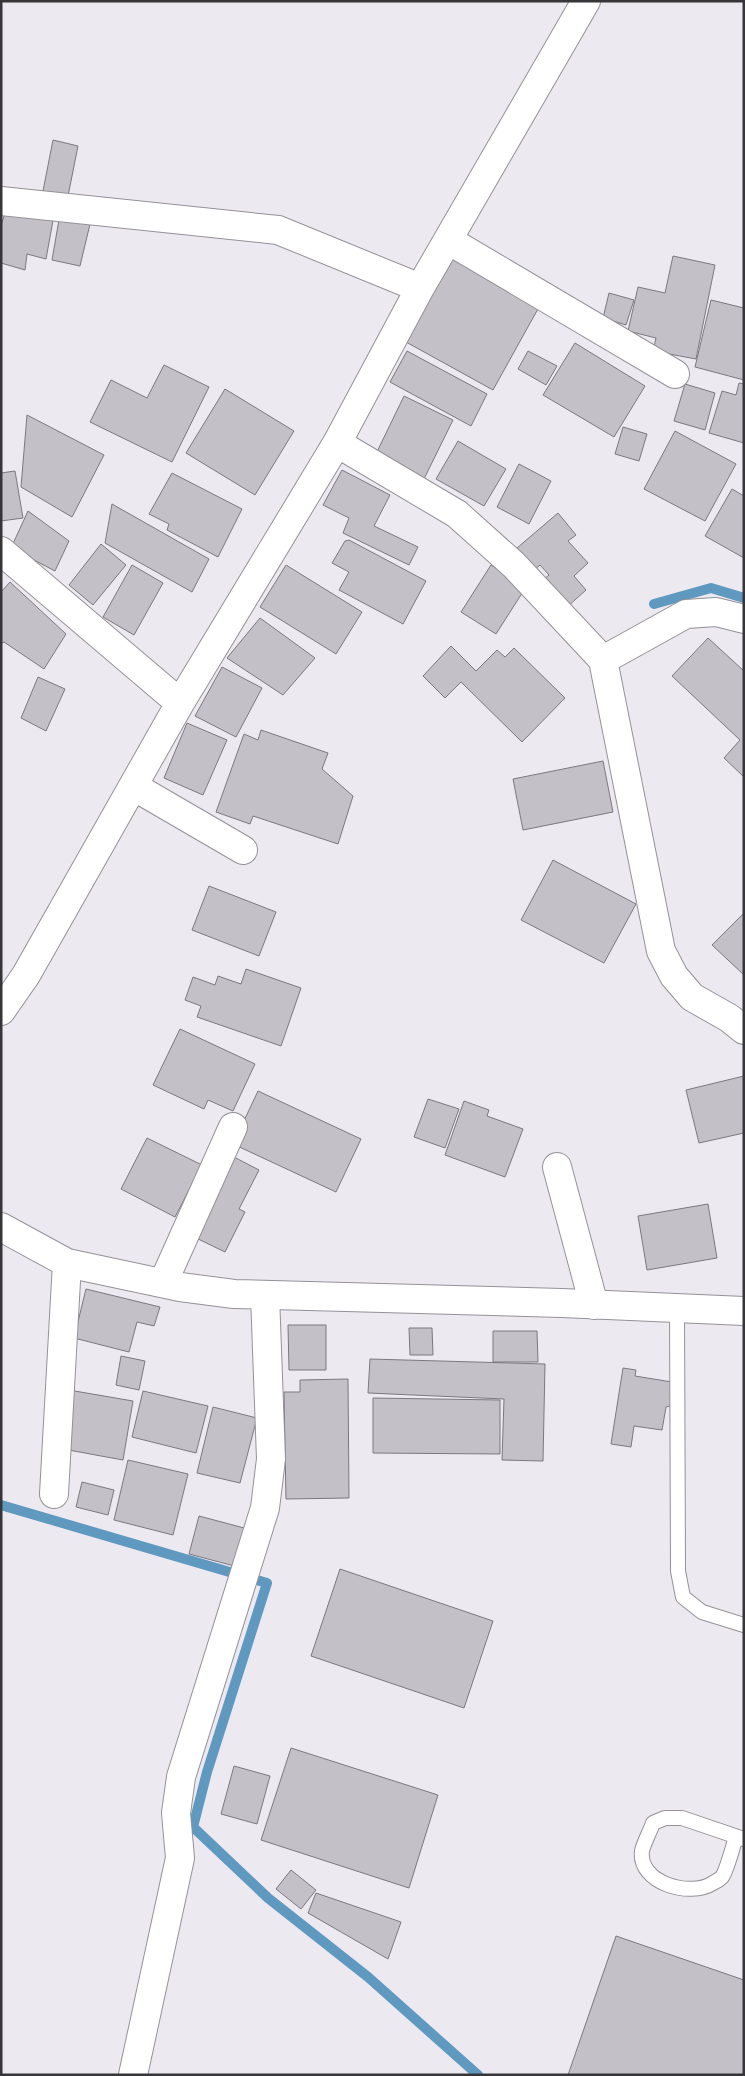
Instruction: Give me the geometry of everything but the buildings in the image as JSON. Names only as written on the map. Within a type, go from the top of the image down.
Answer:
[{"type":"street","points":[[1,1011],[26,975],[180,703],[337,443],[420,288],[586,1]]},
{"type":"street","points":[[1,200],[278,230],[420,288]]},
{"type":"street","points":[[448,240],[675,374]]},
{"type":"street","points":[[337,443],[457,514],[514,565],[603,660],[661,952],[674,976],[692,997],[729,1018],[744,1030]]},
{"type":"street","points":[[1,551],[180,703]]},
{"type":"street","points":[[603,660],[686,614],[716,612],[744,619]]},
{"type":"street","points":[[133,786],[243,850]]},
{"type":"street","points":[[163,1283],[233,1127]]},
{"type":"street","points":[[557,1167],[594,1305]]},
{"type":"street","points":[[1,1227],[68,1263],[163,1283],[234,1294],[744,1311]]},
{"type":"street","points":[[54,1494],[68,1263]]},
{"type":"street","points":[[133,2075],[180,1858],[176,1813],[181,1777],[265,1508],[271,1459],[265,1295]]},
{"type":"lane","points":[[677,1308],[678,1571],[684,1597],[702,1612],[744,1625]]},
{"type":"lane","points":[[665,1818],[682,1818],[740,1838],[722,1877],[707,1887],[695,1890],[678,1889],[656,1879],[645,1867],[642,1852],[653,1823],[665,1818]]},
{"type":"waterway","points":[[654,604],[711,588],[744,598]]},
{"type":"waterway","points":[[1,1505],[267,1583],[207,1772],[193,1827],[268,1898],[368,1977],[478,2075]]}]
